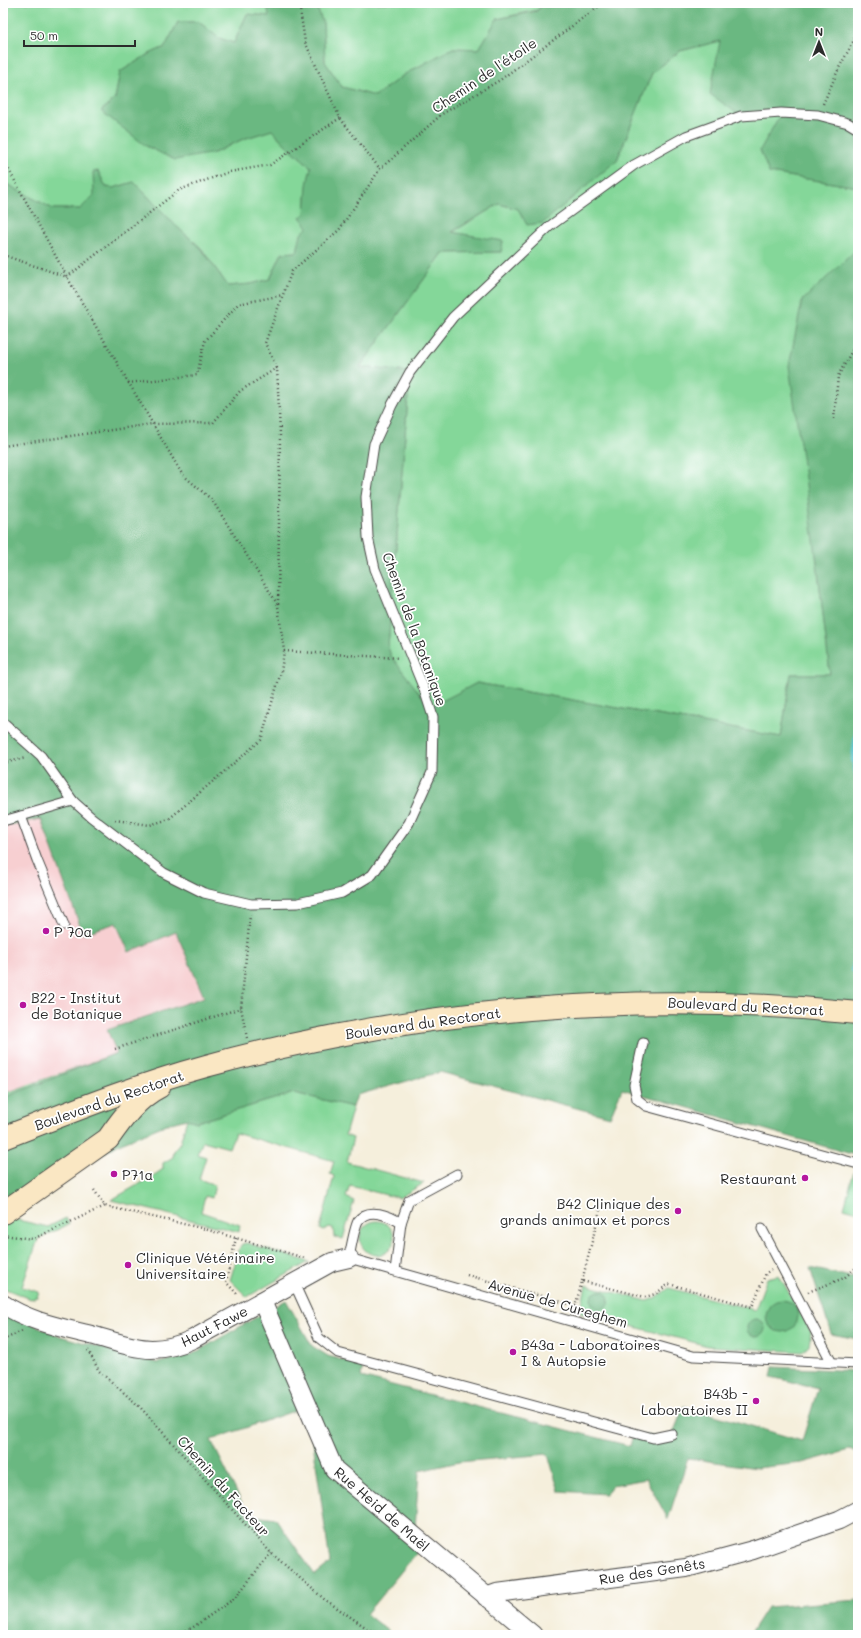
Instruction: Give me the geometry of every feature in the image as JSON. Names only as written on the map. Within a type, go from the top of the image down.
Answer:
[{"type":"main road","name":"Boulevard du Rectorat","points":[[3,1138],[116,1095],[204,1067],[308,1041],[394,1024],[541,1007],[641,1002],[694,1002],[788,1006],[858,1013]]},
{"type":"main road","points":[[3,1213],[108,1139],[119,1124],[150,1092],[204,1067]]},
{"type":"street","name":"Haut Fawe","points":[[3,1304],[19,1314],[141,1349],[172,1347],[193,1339],[340,1259],[349,1258]]},
{"type":"street","name":"Rue Heid de Maël","points":[[262,1301],[334,1469],[533,1635]]},
{"type":"street","name":"Rue des Genêts","points":[[486,1596],[497,1593],[686,1568],[753,1550],[840,1520],[858,1510]]},
{"type":"lane","name":"Chemin de la Botanique","points":[[3,722],[40,756],[73,801],[90,817],[164,873],[204,893],[251,904],[298,903],[342,893],[372,875],[409,823],[432,772],[433,717],[412,658],[375,569],[368,537],[366,497],[374,444],[392,405],[410,372],[453,317],[550,226],[634,165],[686,136],[741,116],[781,113],[818,115],[848,123],[858,129]]},
{"type":"lane","points":[[3,821],[73,801]]},
{"type":"lane","points":[[21,816],[37,860],[64,925]]},
{"type":"lane","points":[[643,1043],[634,1085],[637,1099],[646,1106],[858,1164]]},
{"type":"lane","points":[[394,1271],[401,1223],[409,1200],[457,1174]]},
{"type":"lane","points":[[349,1258],[358,1221],[366,1214],[379,1214],[391,1217],[401,1223]]},
{"type":"lane","points":[[762,1229],[832,1363]]},
{"type":"lane","name":"Avenue de Cureghem","points":[[349,1258],[693,1356],[858,1364]]},
{"type":"lane","points":[[294,1283],[319,1338],[338,1353],[653,1438],[672,1434]]},
{"type":"path","points":[[299,3],[305,42],[340,118],[380,169]]},
{"type":"path","name":"Chemin de l'étoile","points":[[278,368],[265,343],[292,271],[339,230],[380,169],[442,114],[500,80],[603,3]]},
{"type":"path","points":[[818,115],[840,66],[858,33]]},
{"type":"path","points":[[67,277],[179,190],[229,172],[270,165],[340,118]]},
{"type":"path","points":[[3,159],[67,277],[182,474],[212,500],[278,606]]},
{"type":"path","points":[[3,255],[67,277]]},
{"type":"path","points":[[128,383],[197,375],[205,341],[238,304],[283,294]]},
{"type":"path","points":[[834,419],[838,376],[858,340]]},
{"type":"path","points":[[3,446],[152,424],[213,423],[240,390],[278,368],[280,434],[278,606],[284,651],[281,672],[261,740],[169,819],[150,825],[90,817]]},
{"type":"path","points":[[284,651],[412,658]]},
{"type":"path","points":[[3,763],[40,756]]},
{"type":"path","points":[[248,1041],[241,1008],[251,904]]},
{"type":"path","points":[[115,1049],[241,1008]]},
{"type":"path","points":[[94,1190],[105,1206]]},
{"type":"path","points":[[3,1235],[37,1238],[105,1206],[236,1238],[315,1261],[323,1268]]},
{"type":"path","points":[[572,1321],[601,1206]]},
{"type":"path","points":[[3,1238],[9,1236]]},
{"type":"path","points":[[226,1282],[236,1238]]},
{"type":"path","points":[[582,1281],[644,1297],[655,1294],[669,1284],[752,1307],[766,1273],[780,1265]]},
{"type":"path","points":[[796,1296],[844,1278],[858,1266]]},
{"type":"path","points":[[467,1275],[576,1306]]},
{"type":"path","name":"Chemin du Facteur","points":[[76,1331],[99,1371],[140,1407],[271,1553],[324,1599],[378,1635]]},
{"type":"path","points":[[175,1635],[192,1628],[234,1598],[271,1553]]},
{"type":"shaded area","points":[[41,819],[83,934],[116,923],[129,952],[176,932],[204,997],[107,1030],[117,1053],[3,1094],[3,826]]},
{"type":"green space","points":[[3,3],[267,3],[270,16],[247,14],[234,43],[219,38],[199,22],[178,22],[165,47],[147,55],[120,72],[115,99],[101,111],[121,125],[214,153],[243,139],[272,130],[285,144],[311,167],[306,204],[308,227],[301,234],[297,252],[282,253],[270,279],[251,284],[228,286],[201,248],[176,226],[134,182],[113,188],[106,187],[98,171],[94,195],[80,209],[53,209],[3,182]]},
{"type":"green space","points":[[267,3],[315,3],[323,23],[325,62],[342,87],[375,96],[405,74],[453,48],[479,49],[497,19],[537,11],[544,3],[858,3],[858,187],[769,173],[760,150],[781,113],[741,116],[710,94],[720,41],[680,51],[652,73],[617,160],[543,223],[527,225],[518,209],[499,204],[452,232],[503,241],[501,252],[443,253],[360,367],[410,372],[388,647],[391,656],[430,707],[477,683],[781,737],[791,674],[830,674],[816,555],[789,366],[802,301],[858,248],[858,1156],[622,1089],[610,1117],[440,1072],[357,1095],[353,1107],[294,1093],[197,1122],[187,1119],[167,1124],[121,1143],[9,1209],[3,1206],[3,1098],[117,1053],[107,1030],[204,997],[176,932],[129,952],[116,923],[83,934],[41,819],[3,826],[3,182],[53,209],[80,209],[94,195],[93,172],[98,171],[106,187],[113,188],[134,182],[176,226],[201,248],[228,286],[251,284],[270,279],[282,253],[297,252],[301,234],[308,227],[300,217],[305,214],[307,185],[311,167],[285,144],[272,130],[243,139],[214,153],[175,160],[146,146],[101,111],[115,99],[120,72],[147,55],[165,47],[178,22],[199,22],[219,38],[234,43],[247,14],[269,16]]},
{"type":"green space","points":[[315,3],[544,3],[537,10],[497,19],[479,49],[453,48],[405,74],[375,96],[342,87],[325,62],[323,23]]},
{"type":"green space","points":[[720,41],[781,113],[769,173],[858,187],[858,248],[855,250],[816,555],[830,674],[791,674],[781,737],[477,683],[430,708],[391,656],[388,647],[410,373],[360,367],[443,253],[501,252],[503,241],[451,233],[499,204],[519,209],[617,160],[652,73],[680,51]]},
{"type":"green space","points":[[117,1053],[3,1098],[3,1094]]},
{"type":"green space","points":[[294,1093],[353,1107],[345,1135],[353,1138],[347,1162],[424,1183],[399,1198],[350,1186],[346,1197],[354,1201],[343,1239],[334,1237],[333,1228],[329,1227],[324,1231],[320,1229],[334,1176],[330,1174],[334,1161],[235,1133],[229,1148],[203,1141],[197,1154],[206,1157],[199,1179],[215,1185],[212,1198],[205,1196],[201,1212],[240,1225],[239,1232],[111,1200],[163,1169],[163,1163],[173,1157],[174,1151],[180,1143],[187,1119],[197,1122]]},
{"type":"green space","points":[[854,1171],[858,1172],[858,1212],[844,1208]]},
{"type":"green space","points":[[9,1218],[48,1227],[66,1218],[69,1224],[38,1239],[22,1287],[39,1292],[37,1297],[31,1299],[3,1288],[3,1223]]},
{"type":"green space","points":[[374,1221],[380,1221],[384,1222],[391,1228],[394,1238],[393,1245],[387,1252],[380,1255],[374,1255],[370,1254],[363,1248],[360,1241],[360,1235],[361,1231],[367,1224]]},
{"type":"green space","points":[[247,1243],[309,1262],[247,1297],[230,1280],[240,1247],[242,1244]]},
{"type":"green space","points":[[858,1259],[858,1339],[831,1334],[810,1268],[852,1277]]},
{"type":"green space","points":[[779,1275],[811,1332],[809,1346],[802,1352],[708,1346],[580,1313],[586,1285],[647,1301],[657,1297],[669,1288],[755,1310],[767,1278]]},
{"type":"green space","points":[[600,1291],[606,1294],[609,1300],[606,1306],[600,1309],[594,1306],[591,1300],[594,1294]]},
{"type":"green space","points":[[286,1300],[312,1346],[328,1356],[363,1366],[361,1377],[630,1446],[633,1435],[672,1436],[684,1406],[802,1441],[818,1388],[771,1377],[773,1367],[858,1371],[858,1452],[849,1450],[802,1463],[757,1468],[688,1458],[668,1519],[646,1479],[613,1485],[605,1494],[559,1491],[548,1454],[459,1462],[419,1471],[414,1543],[420,1549],[366,1614],[393,1635],[3,1635],[3,1311],[60,1336],[158,1363],[191,1355]],"holes":[[[308,1406],[330,1563],[315,1575],[276,1519],[248,1515],[211,1440]]]},
{"type":"green space","points":[[779,1300],[785,1300],[795,1307],[798,1316],[797,1322],[791,1329],[785,1332],[779,1332],[769,1325],[766,1319],[766,1313],[773,1303]]},
{"type":"green space","points":[[756,1319],[762,1322],[765,1328],[762,1334],[756,1337],[750,1334],[747,1328],[750,1322]]},
{"type":"green space","points":[[858,1600],[858,1635],[749,1635],[767,1607]]},
{"type":"waterway","points":[[858,719],[853,759],[858,781]]},
{"type":"waterway","points":[[853,970],[858,943]]},
{"type":"place","name":"P 70a","points":[[46,931]]},
{"type":"place","name":"B22 - Institut de Botanique","points":[[23,1005]]},
{"type":"place","name":"P71a","points":[[114,1174]]},
{"type":"place","name":"Restaurant","points":[[805,1178]]},
{"type":"place","name":"B42 Clinique des grands animaux et porcs","points":[[678,1211]]},
{"type":"place","name":"Clinique Vétérinaire Universitaire","points":[[128,1265]]},
{"type":"place","name":"B43a - Laboratoires I & Autopsie","points":[[513,1352]]},
{"type":"place","name":"B43b - Laboratoires II","points":[[756,1401]]}]
